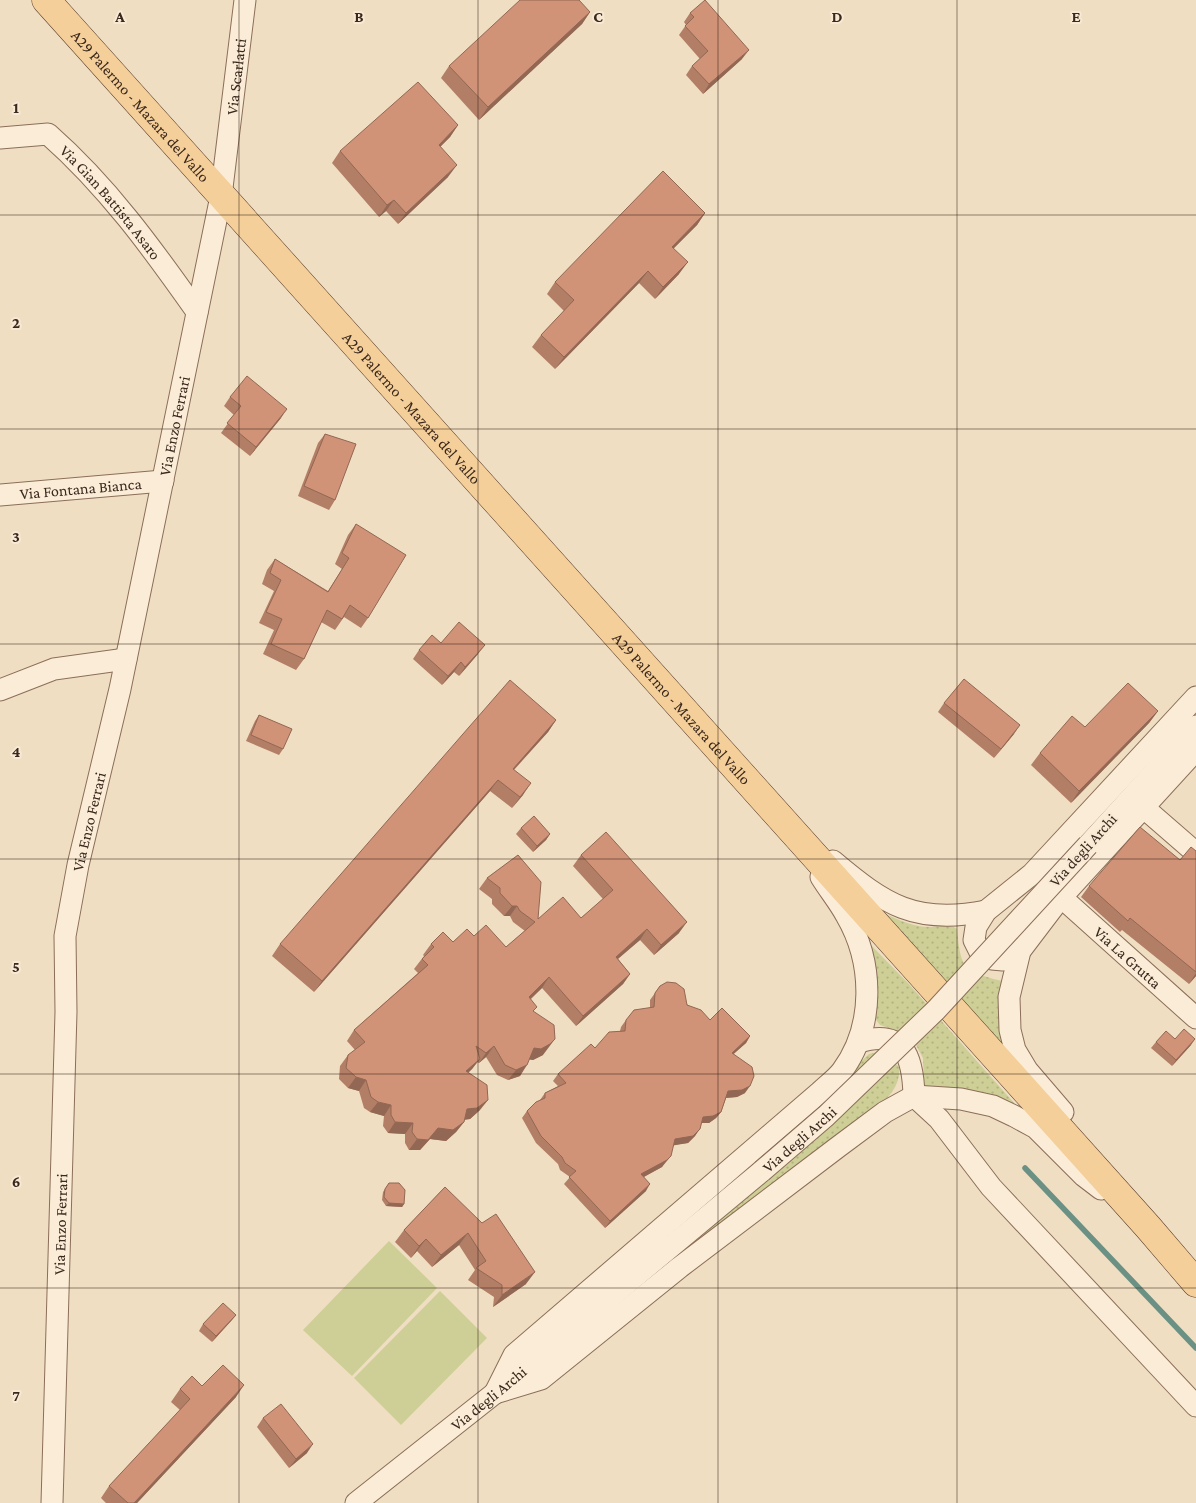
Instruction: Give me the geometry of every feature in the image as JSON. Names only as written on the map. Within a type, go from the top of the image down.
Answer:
[{"type":"main road","name":"A29 Palermo - Mazara del Vallo","points":[[46,0],[1148,1227],[1196,1284]]},
{"type":"street","name":"Via Scarlatti","points":[[226,152],[246,0]]},
{"type":"street","name":"Via Gian Battista Asaro","points":[[0,138],[48,134],[72,154],[98,181],[148,242],[197,312]]},
{"type":"street","name":"Via Enzo Ferrari","points":[[52,1503],[66,1012],[65,936],[78,865],[126,660],[163,481],[221,196],[226,152]]},
{"type":"street","name":"Via Fontana Bianca","points":[[0,495],[163,481]]},
{"type":"street","points":[[0,690],[54,669],[126,660]]},
{"type":"street","points":[[1020,951],[1003,960],[992,959],[980,952],[974,940],[975,933],[976,927],[986,911],[1032,874],[1196,697]]},
{"type":"street","name":"Via degli Archi","points":[[356,1503],[495,1393],[826,1116],[936,1010],[1196,726]]},
{"type":"street","points":[[1148,1227],[1104,1158],[1026,1070],[1016,1050],[1010,1030],[1009,997],[1020,951],[1061,897],[1196,750]]},
{"type":"street","points":[[1143,807],[1196,853]]},
{"type":"street","points":[[778,814],[866,890],[896,907],[934,916],[964,915],[986,911]]},
{"type":"street","points":[[495,1393],[514,1355],[820,1092],[841,1072],[859,1042],[868,1000],[864,962],[856,937],[847,916],[778,814]]},
{"type":"street","name":"Via La Grutta","points":[[1061,897],[1196,1018]]},
{"type":"street","points":[[859,1042],[876,1037],[889,1039],[903,1049],[910,1059],[913,1070],[914,1096],[939,1119],[991,1187],[1196,1406]]},
{"type":"street","points":[[495,1393],[541,1379],[680,1267],[838,1147],[885,1112],[914,1096],[962,1099],[993,1106],[1036,1128],[1084,1176],[1148,1227]]},
{"type":"green space","points":[[884,913],[914,925],[927,927],[949,926],[957,929],[960,953],[966,967],[979,974],[1002,981],[1013,1057]]},
{"type":"green space","points":[[867,941],[908,983],[1021,1111],[924,1088],[923,1058],[916,1045],[903,1033],[880,1025],[873,1016]]},
{"type":"green space","points":[[882,1051],[899,1067],[898,1081],[892,1092],[873,1112],[676,1265],[653,1242],[808,1111],[869,1054]]},
{"type":"green space","points":[[389,1241],[437,1288],[352,1376],[303,1330]]},
{"type":"green space","points":[[440,1291],[487,1338],[401,1425],[354,1378]]},
{"type":"building","points":[[520,0],[579,0],[590,12],[488,107],[449,66]]},
{"type":"building","points":[[705,0],[749,50],[709,84],[692,66],[708,51],[685,26],[694,17],[690,13]]},
{"type":"building","points":[[418,82],[458,125],[439,145],[457,165],[406,213],[394,200],[387,205],[340,151]]},
{"type":"building","points":[[663,171],[705,213],[672,247],[688,262],[663,287],[648,271],[564,357],[541,335],[574,300],[555,282]]},
{"type":"building","points":[[247,376],[287,409],[256,447],[227,423],[241,406],[230,397]]},
{"type":"building","points":[[325,434],[356,444],[335,500],[304,486]]},
{"type":"building","points":[[356,524],[406,555],[368,618],[350,605],[342,619],[327,610],[304,659],[271,644],[282,619],[266,612],[281,580],[270,573],[275,559],[328,592],[349,558],[342,553]]},
{"type":"building","points":[[459,622],[485,645],[465,667],[461,662],[448,676],[419,650],[432,635],[441,643]]},
{"type":"building","points":[[964,679],[1020,725],[1001,749],[944,703]]},
{"type":"building","points":[[510,680],[556,720],[513,769],[531,783],[520,797],[498,780],[322,981],[280,944]]},
{"type":"building","points":[[1128,683],[1158,711],[1079,791],[1040,753],[1072,716],[1085,727]]},
{"type":"building","points":[[259,715],[292,729],[283,749],[251,735]]},
{"type":"building","points":[[534,816],[550,834],[537,846],[521,828]]},
{"type":"building","points":[[1140,827],[1180,860],[1191,847],[1196,851],[1196,972],[1130,918],[1128,921],[1089,886]]},
{"type":"building","points":[[606,832],[687,922],[661,945],[647,929],[616,957],[630,974],[583,1016],[549,977],[529,997],[537,1007],[533,1011],[554,1025],[555,1039],[541,1049],[534,1048],[527,1065],[516,1070],[505,1065],[494,1046],[486,1053],[476,1046],[480,1059],[466,1071],[487,1085],[488,1100],[477,1108],[467,1109],[464,1122],[453,1130],[438,1128],[428,1140],[417,1139],[412,1132],[413,1123],[395,1122],[391,1115],[391,1105],[378,1102],[371,1097],[366,1080],[356,1077],[346,1068],[348,1055],[365,1042],[354,1030],[428,965],[422,959],[434,947],[431,944],[443,932],[453,942],[467,929],[474,936],[486,925],[506,947],[535,922],[520,911],[517,906],[512,906],[500,893],[500,888],[487,878],[518,855],[541,882],[538,919],[563,897],[581,918],[613,890],[581,855]]},
{"type":"building","points":[[667,982],[676,983],[684,989],[687,1005],[701,1010],[710,1020],[722,1008],[750,1036],[732,1053],[752,1067],[754,1076],[750,1086],[742,1090],[728,1091],[721,1112],[713,1116],[703,1117],[700,1129],[693,1136],[675,1139],[671,1156],[641,1174],[650,1184],[610,1221],[569,1177],[576,1171],[565,1163],[562,1157],[541,1136],[527,1111],[536,1102],[545,1098],[545,1093],[566,1083],[558,1074],[591,1044],[595,1048],[609,1032],[625,1031],[626,1020],[634,1010],[654,1007],[655,993],[660,986]]},
{"type":"building","points":[[1184,1029],[1195,1039],[1176,1060],[1156,1042],[1166,1031],[1175,1039]]},
{"type":"building","points":[[389,1183],[399,1183],[405,1190],[404,1204],[389,1203],[384,1197],[385,1189]]},
{"type":"building","points":[[445,1187],[482,1223],[496,1214],[535,1272],[502,1295],[502,1285],[476,1268],[486,1261],[468,1233],[441,1255],[426,1239],[419,1246],[404,1230]]},
{"type":"building","points":[[223,1303],[236,1315],[216,1336],[203,1324]]},
{"type":"building","points":[[223,1365],[244,1385],[134,1503],[128,1503],[109,1486],[190,1399],[180,1389],[192,1376],[202,1386]]},
{"type":"building","points":[[281,1404],[313,1444],[296,1459],[263,1418]]},
{"type":"waterway","points":[[1025,1168],[1196,1348]]}]
